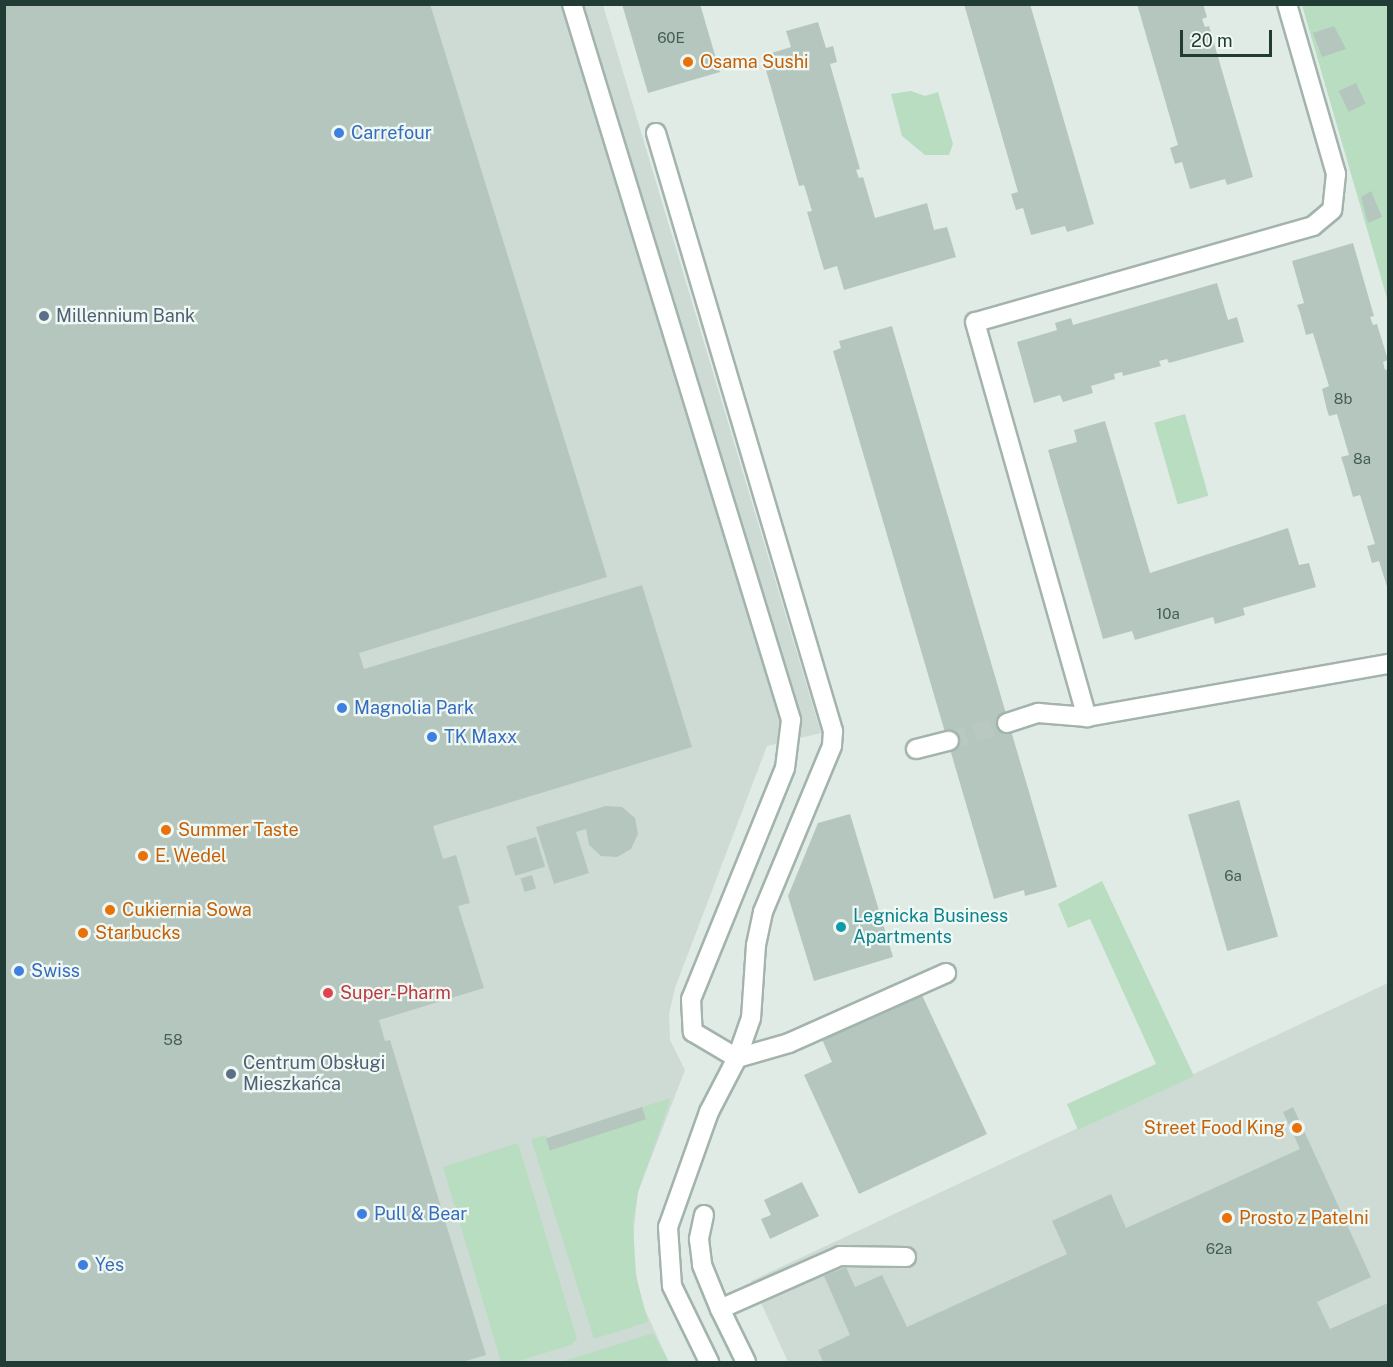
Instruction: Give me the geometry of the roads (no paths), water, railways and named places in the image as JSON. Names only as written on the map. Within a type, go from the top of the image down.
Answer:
[{"type":"street","points":[[572,4],[791,720],[785,768],[691,999],[693,1032],[737,1058],[789,1043],[946,973]]},
{"type":"street","points":[[1087,717],[975,322],[1313,226],[1332,210],[1336,174],[1287,4]]},
{"type":"street","points":[[656,133],[833,731],[832,746],[763,912],[756,945],[752,1018],[737,1058],[709,1112],[668,1227],[672,1286],[709,1362]]},
{"type":"street","points":[[1007,723],[1038,713],[1087,717],[1389,664]]},
{"type":"street","points":[[916,750],[949,741]]},
{"type":"street","points":[[704,1215],[699,1239],[702,1265],[746,1362]]},
{"type":"street","points":[[720,1309],[840,1256],[906,1257]]},
{"type":"tunnel","points":[[949,741],[1007,723]]},
{"type":"place","name":"Osama Sushi","points":[[688,62]]},
{"type":"place","name":"Carrefour","points":[[339,133]]},
{"type":"place","name":"Millennium Bank","points":[[44,316]]},
{"type":"place","name":"Magnolia Park","points":[[342,708]]},
{"type":"place","name":"TK Maxx","points":[[432,737]]},
{"type":"place","name":"Summer Taste","points":[[166,830]]},
{"type":"place","name":"E. Wedel","points":[[143,856]]},
{"type":"place","name":"Cukiernia Sowa","points":[[110,910]]},
{"type":"place","name":"Legnicka Business Apartments","points":[[841,927]]},
{"type":"place","name":"Starbucks","points":[[83,933]]},
{"type":"place","name":"Swiss","points":[[19,971]]},
{"type":"place","name":"Super-Pharm","points":[[328,993]]},
{"type":"place","name":"Centrum Obsługi Mieszkańca","points":[[231,1074]]},
{"type":"place","name":"Street Food King","points":[[1297,1128]]},
{"type":"place","name":"Pull & Bear","points":[[362,1214]]},
{"type":"place","name":"Prosto z Patelni","points":[[1227,1218]]},
{"type":"place","name":"Yes","points":[[83,1265]]}]
